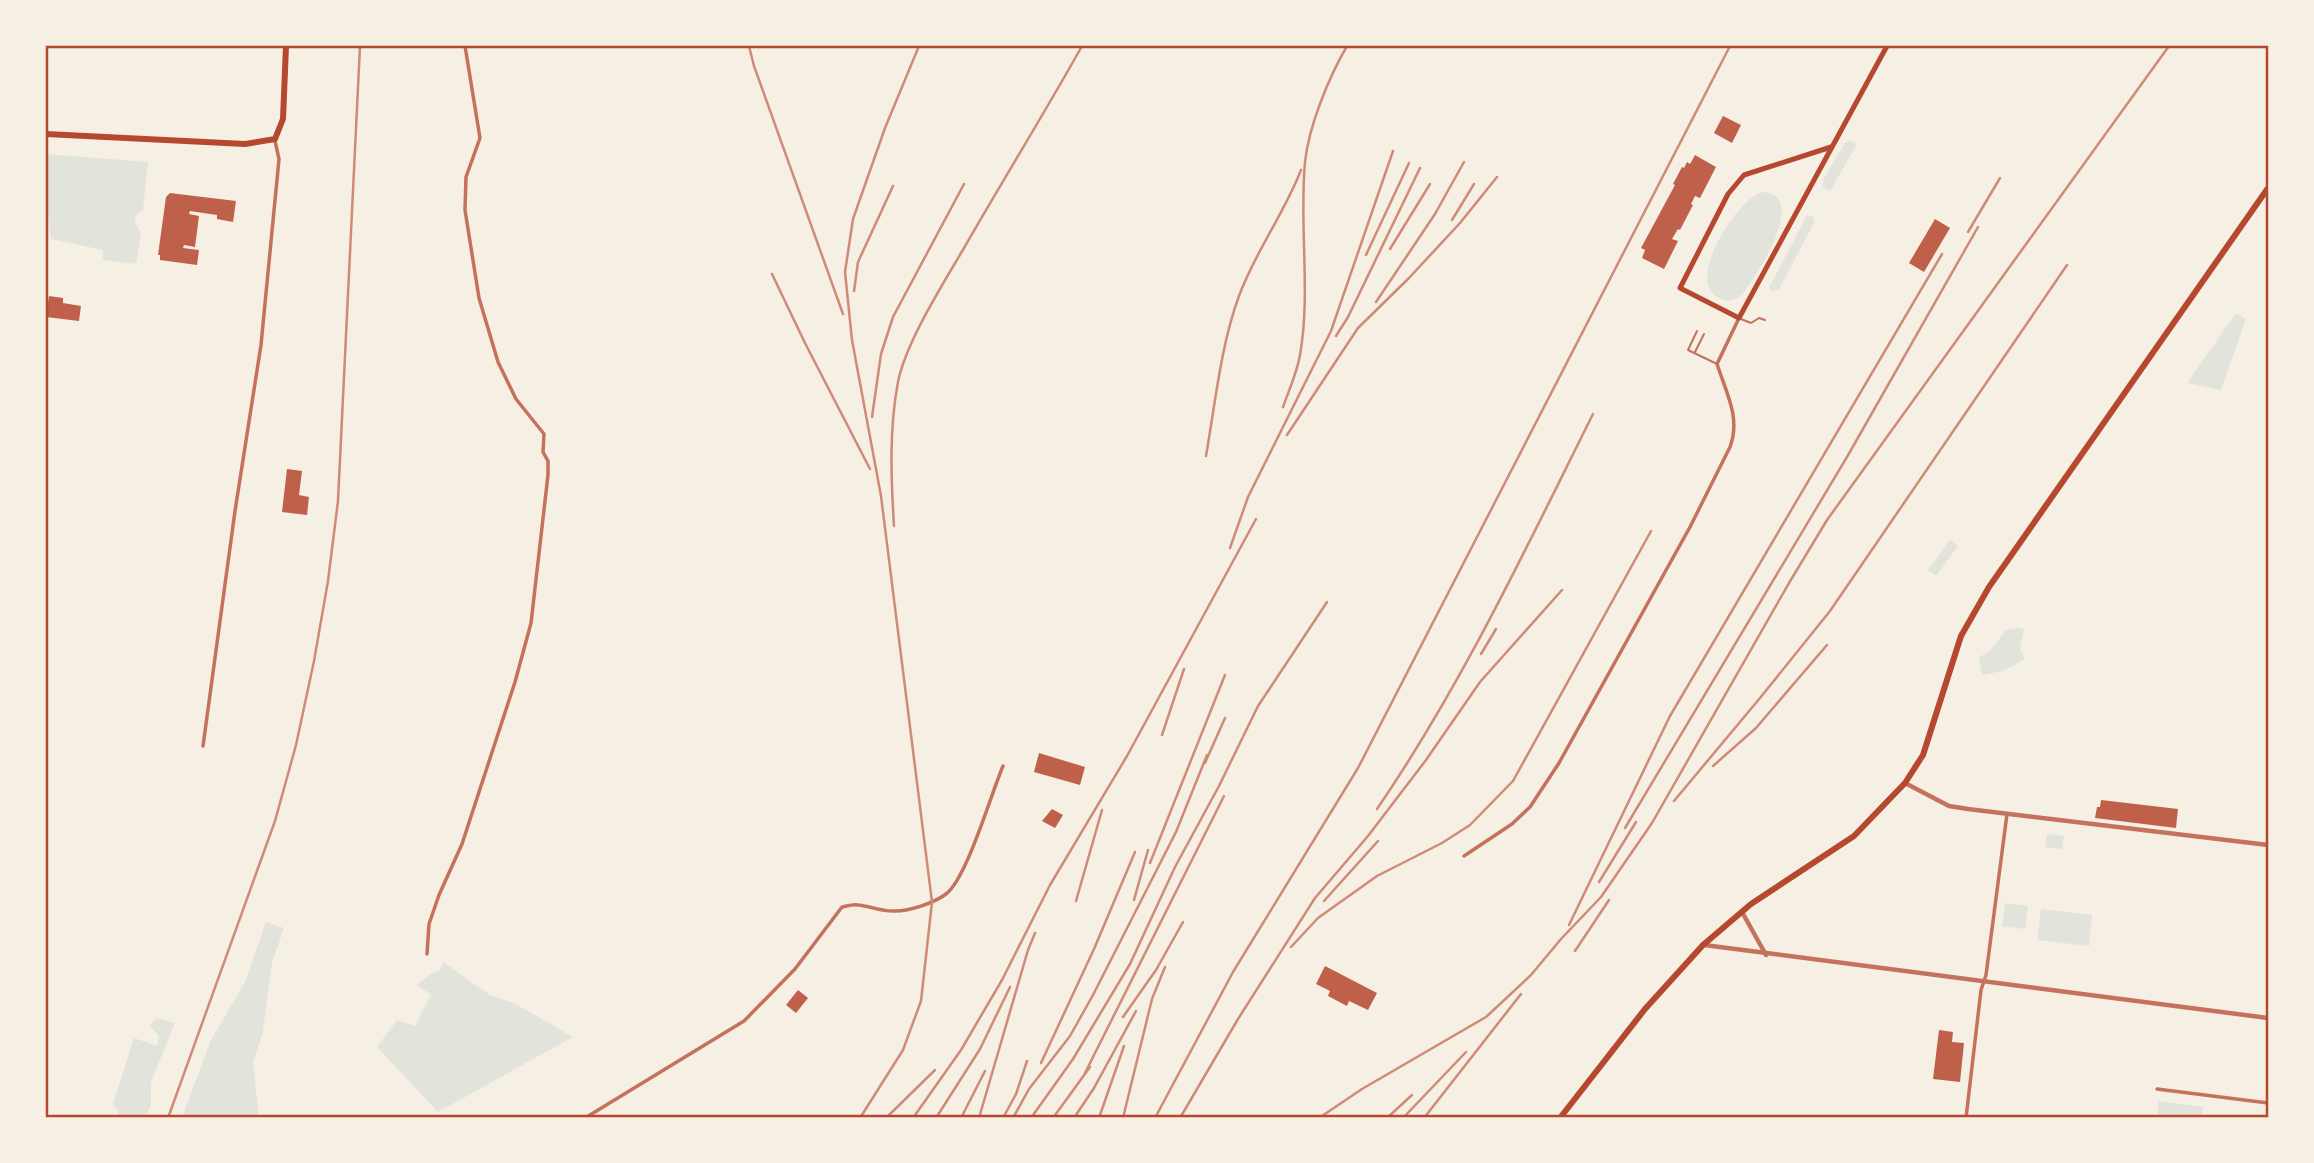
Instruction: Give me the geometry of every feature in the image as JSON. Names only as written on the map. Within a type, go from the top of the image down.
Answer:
[{"type":"main road","points":[[46,134],[246,144],[275,139],[283,119],[286,46]]},
{"type":"main road","points":[[1831,148],[1744,175],[1728,194],[1680,288],[1739,318],[1887,46]]},
{"type":"main road","points":[[1560,1118],[1645,1009],[1703,945],[1742,912],[1854,836],[1905,783],[1923,755],[1961,636],[1989,587],[2269,188]]},
{"type":"street","points":[[427,954],[429,924],[462,845],[515,682],[531,623],[548,475],[548,461],[543,452],[544,434],[516,399],[498,362],[480,298],[465,210],[466,177],[480,138],[465,46]]},
{"type":"street","points":[[203,746],[261,345],[279,159],[275,139]]},
{"type":"street","points":[[1464,856],[1512,824],[1530,807],[1559,763],[1690,527],[1735,433],[1735,415],[1717,364],[1739,318]]},
{"type":"street","points":[[585,1118],[744,1021],[795,969],[842,907],[858,905],[897,912],[932,902],[947,894],[956,883],[975,842],[1003,766]]},
{"type":"street","points":[[1905,783],[1949,806],[2269,845]]},
{"type":"street","points":[[1966,1118],[1981,990],[2007,814]]},
{"type":"street","points":[[1742,912],[1766,955]]},
{"type":"street","points":[[1703,945],[2269,1018]]},
{"type":"street","points":[[2157,1089],[2269,1103]]},
{"type":"lane","points":[[1739,318],[1751,323],[1759,318],[1765,320]]},
{"type":"lane","points":[[1697,331],[1688,350],[1717,364]]},
{"type":"lane","points":[[1695,353],[1704,334]]},
{"type":"shaded area","points":[[1850,141],[1857,144],[1830,191],[1823,187],[1823,180],[1845,143]]},
{"type":"shaded area","points":[[46,154],[148,162],[143,210],[136,215],[135,223],[141,233],[136,264],[103,260],[103,250],[51,239],[46,203]]},
{"type":"shaded area","points":[[1762,192],[1776,196],[1781,206],[1781,220],[1776,237],[1759,270],[1743,293],[1732,300],[1722,300],[1710,289],[1707,276],[1710,260],[1718,242],[1739,210]]},
{"type":"shaded area","points":[[1807,215],[1813,217],[1814,223],[1779,289],[1772,291],[1769,288]]},
{"type":"shaded area","points":[[2236,313],[2246,319],[2221,390],[2187,383]]},
{"type":"shaded area","points":[[1950,540],[1958,546],[1936,576],[1928,570]]},
{"type":"shaded area","points":[[2024,629],[2020,649],[2025,659],[2003,671],[1982,675],[1979,657],[1990,651],[2006,630]]},
{"type":"shaded area","points":[[2047,834],[2064,836],[2062,849],[2045,847]]},
{"type":"shaded area","points":[[2005,903],[2028,906],[2025,929],[2002,926]]},
{"type":"shaded area","points":[[2041,909],[2092,915],[2089,946],[2037,940]]},
{"type":"shaded area","points":[[266,922],[284,928],[272,963],[263,1031],[253,1063],[259,1117],[182,1117],[211,1040],[245,982]]},
{"type":"shaded area","points":[[443,962],[490,995],[514,1003],[573,1037],[438,1112],[377,1047],[397,1020],[415,1026],[431,994],[416,986],[440,970]]},
{"type":"shaded area","points":[[157,1018],[175,1023],[151,1082],[151,1103],[146,1117],[121,1117],[113,1104],[134,1038],[157,1046],[159,1036],[149,1025]]},
{"type":"shaded area","points":[[2159,1101],[2203,1107],[2202,1117],[2157,1117]]},
{"type":"building","points":[[1723,116],[1741,125],[1732,143],[1714,133]]},
{"type":"building","points":[[1695,155],[1716,167],[1700,198],[1695,196],[1680,230],[1678,229],[1672,239],[1678,241],[1664,269],[1642,258],[1645,250],[1641,248],[1682,167],[1684,168],[1687,162],[1690,164]]},
{"type":"building","points":[[170,193],[236,201],[233,222],[217,219],[217,215],[190,211],[189,214],[199,216],[195,247],[184,245],[183,248],[199,250],[197,265],[160,260],[158,255],[166,197]]},
{"type":"building","points":[[1935,219],[1950,228],[1924,272],[1909,263]]},
{"type":"building","points":[[49,296],[63,298],[63,303],[81,306],[79,321],[46,317]]},
{"type":"building","points":[[287,469],[302,471],[299,495],[309,497],[307,515],[282,512]]},
{"type":"building","points":[[1039,753],[1085,767],[1080,785],[1034,772]]},
{"type":"building","points":[[2101,800],[2178,809],[2176,828],[2095,818]]},
{"type":"building","points":[[1052,809],[1063,815],[1055,828],[1042,821]]},
{"type":"building","points":[[1325,966],[1377,993],[1368,1010],[1349,1001],[1347,1006],[1328,996],[1330,991],[1316,984]]},
{"type":"building","points":[[798,990],[808,998],[796,1013],[786,1005]]},
{"type":"building","points":[[1939,1030],[1953,1032],[1952,1042],[1964,1043],[1960,1082],[1933,1079]]},
{"type":"railway","points":[[168,1118],[275,821],[296,745],[314,661],[338,501],[360,46]]},
{"type":"railway","points":[[749,46],[843,314]]},
{"type":"railway","points":[[860,1118],[903,1050],[921,1001],[932,902],[881,496],[852,340],[845,272],[853,219],[885,128],[919,46]]},
{"type":"railway","points":[[894,526],[892,436],[902,366],[936,296],[1082,46]]},
{"type":"railway","points":[[1283,407],[1297,368],[1303,331],[1303,210],[1307,148],[1321,102],[1347,46]]},
{"type":"railway","points":[[1155,1118],[1233,972],[1358,768],[1730,46]]},
{"type":"railway","points":[[1319,1118],[1362,1089],[1486,1017],[1531,975],[1601,897],[1652,823],[1827,520],[2169,46]]},
{"type":"railway","points":[[1230,548],[1248,497],[1331,331],[1393,151]]},
{"type":"railway","points":[[1376,302],[1435,214],[1464,162]]},
{"type":"railway","points":[[1366,255],[1409,163]]},
{"type":"railway","points":[[1336,336],[1348,317],[1420,168]]},
{"type":"railway","points":[[1206,456],[1223,354],[1239,296],[1301,170]]},
{"type":"railway","points":[[1287,435],[1358,328],[1460,223],[1497,177]]},
{"type":"railway","points":[[1968,232],[2000,178]]},
{"type":"railway","points":[[872,417],[881,354],[893,317],[964,184]]},
{"type":"railway","points":[[1390,249],[1430,184]]},
{"type":"railway","points":[[1452,220],[1474,184]]},
{"type":"railway","points":[[854,291],[858,262],[893,186]]},
{"type":"railway","points":[[1625,828],[1847,457],[1978,227]]},
{"type":"railway","points":[[1569,925],[1670,716],[1942,254]]},
{"type":"railway","points":[[1674,801],[1830,611],[2067,265]]},
{"type":"railway","points":[[772,274],[870,469]]},
{"type":"railway","points":[[1377,809],[1465,665],[1593,414]]},
{"type":"railway","points":[[913,1118],[961,1050],[1002,980],[1050,885],[1127,756],[1256,519]]},
{"type":"railway","points":[[1291,947],[1318,918],[1377,876],[1442,843],[1470,825],[1513,781],[1651,531]]},
{"type":"railway","points":[[1180,1118],[1238,1019],[1315,898],[1368,836],[1426,760],[1480,682],[1562,590]]},
{"type":"railway","points":[[1031,1118],[1073,1059],[1130,964],[1175,867],[1258,706],[1327,602]]},
{"type":"railway","points":[[1481,654],[1496,629]]},
{"type":"railway","points":[[1713,766],[1756,728],[1827,645]]},
{"type":"railway","points":[[1162,735],[1184,669]]},
{"type":"railway","points":[[1150,863],[1225,675]]},
{"type":"railway","points":[[1205,763],[1225,718]]},
{"type":"railway","points":[[1013,1118],[1029,1089],[1070,1036],[1093,995],[1176,832],[1207,755]]},
{"type":"railway","points":[[1085,1073],[1224,796]]},
{"type":"railway","points":[[1076,901],[1102,810]]},
{"type":"railway","points":[[1599,882],[1636,822]]},
{"type":"railway","points":[[1324,901],[1378,841]]},
{"type":"railway","points":[[1134,900],[1148,850]]},
{"type":"railway","points":[[1041,1063],[1135,852]]},
{"type":"railway","points":[[1575,951],[1609,900]]},
{"type":"railway","points":[[1123,1017],[1156,970],[1183,922]]},
{"type":"railway","points":[[979,1118],[1035,933]]},
{"type":"railway","points":[[1123,1118],[1152,999],[1165,967]]},
{"type":"railway","points":[[936,1118],[980,1049],[1010,987]]},
{"type":"railway","points":[[1424,1118],[1521,994]]},
{"type":"railway","points":[[1074,1118],[1094,1088],[1136,1011]]},
{"type":"railway","points":[[1099,1118],[1124,1046]]},
{"type":"railway","points":[[1403,1118],[1466,1052]]},
{"type":"railway","points":[[1003,1118],[1016,1094],[1027,1061]]},
{"type":"railway","points":[[1053,1118],[1090,1067]]},
{"type":"railway","points":[[886,1118],[935,1070]]},
{"type":"railway","points":[[961,1118],[985,1071]]},
{"type":"railway","points":[[1387,1118],[1412,1095]]}]
